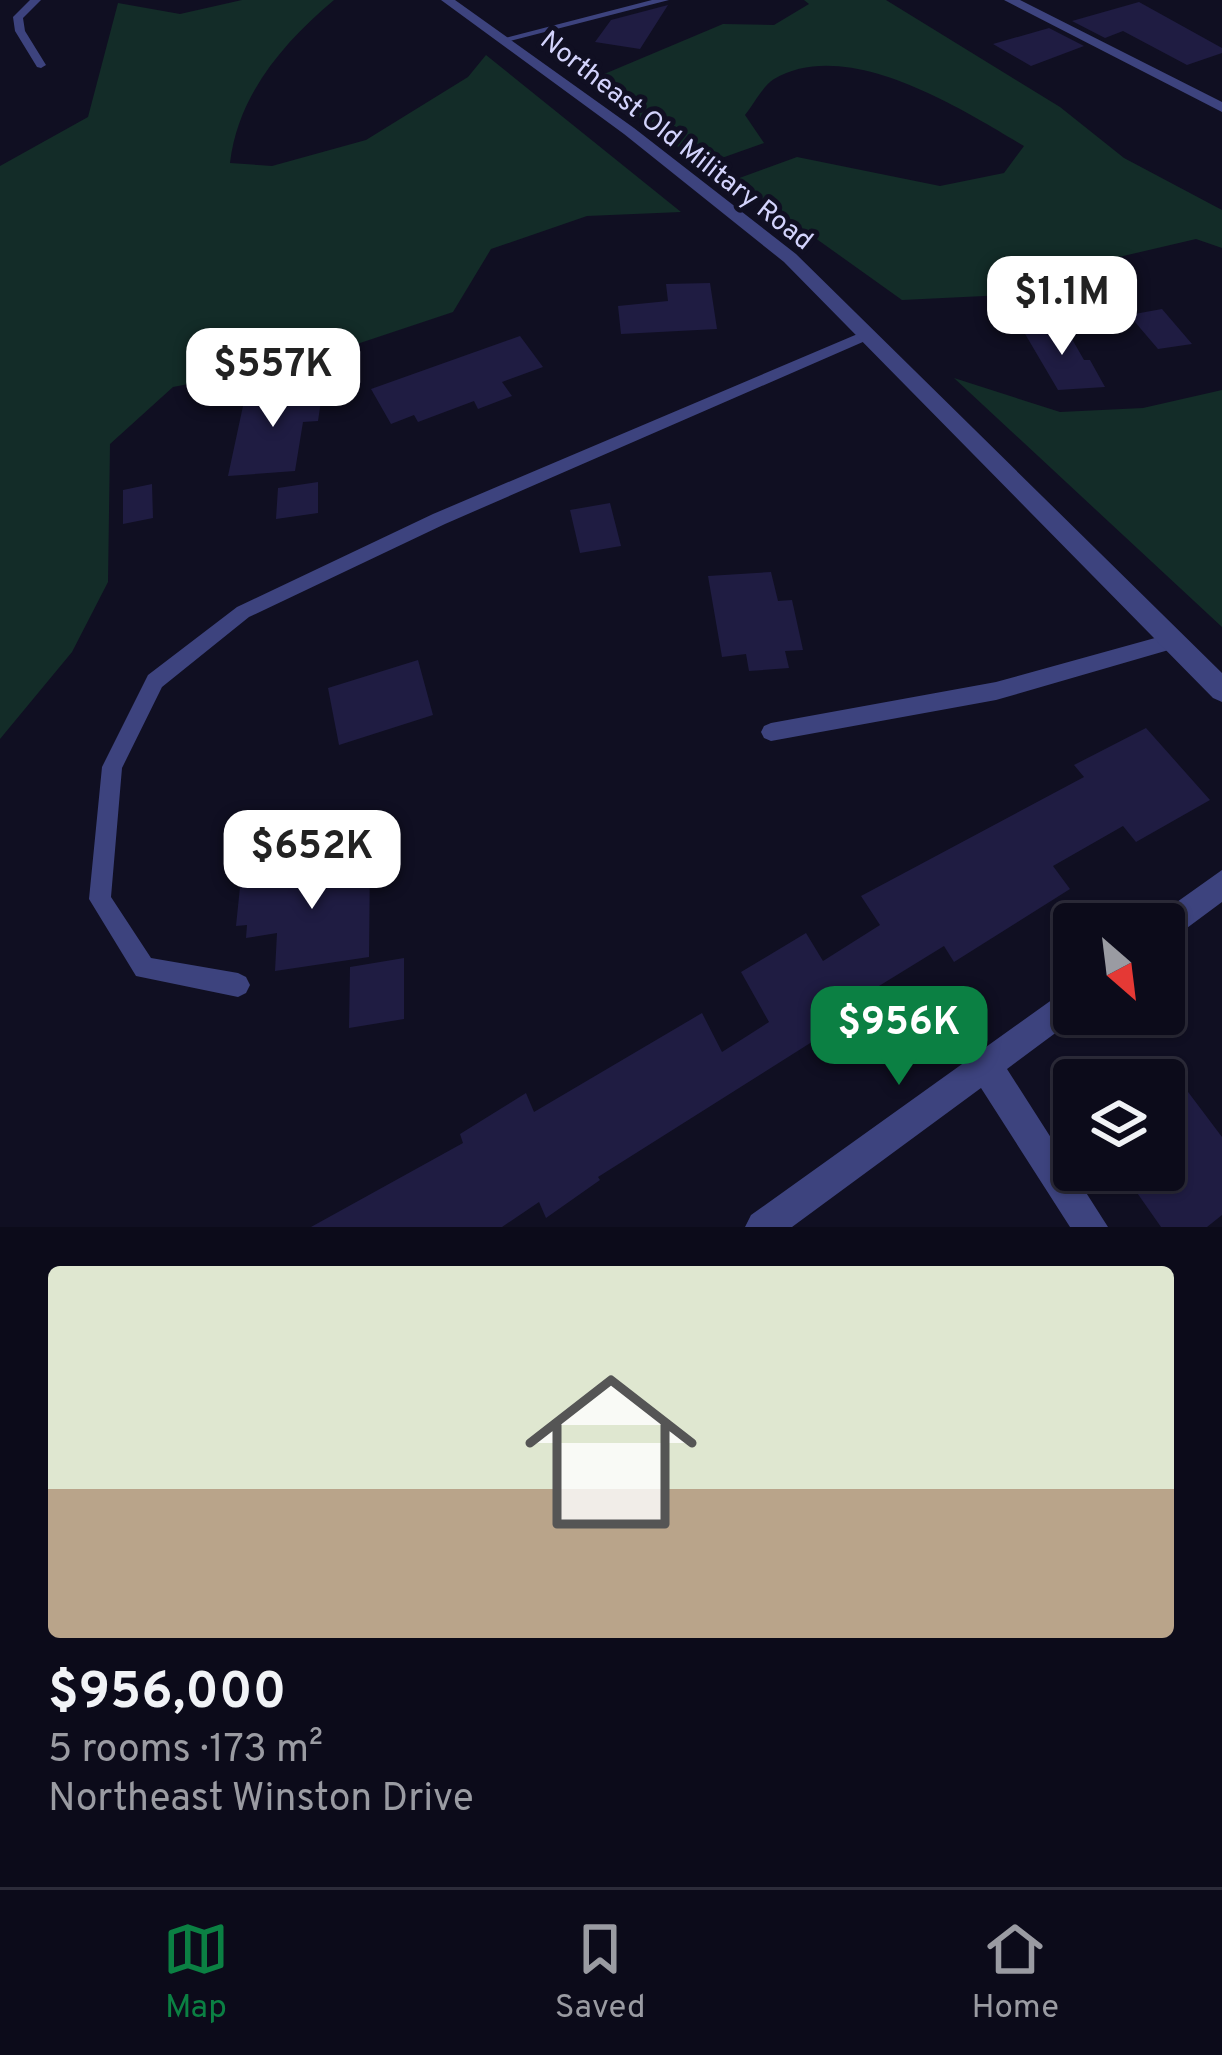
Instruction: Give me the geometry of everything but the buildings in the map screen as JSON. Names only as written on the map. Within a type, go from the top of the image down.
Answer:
[{"type":"street","name":"Northeast Old Military Road","points":[[447,0],[758,232],[1222,690]]},
{"type":"street","points":[[1010,0],[1222,108]]},
{"type":"street","points":[[1030,10],[1052,4]]},
{"type":"street","points":[[1201,98],[1222,90]]},
{"type":"street","points":[[1185,913],[1222,884]]},
{"type":"street","points":[[764,1227],[1053,1016]]},
{"type":"street","points":[[987,1068],[1090,1227]]},
{"type":"lane","points":[[36,0],[18,17],[20,31],[41,65]]},
{"type":"lane","points":[[502,40],[664,0]]},
{"type":"lane","points":[[238,986],[144,968],[100,899],[112,767],[155,681],[243,612],[439,519],[867,335]]},
{"type":"lane","points":[[771,731],[996,691],[1173,641]]},
{"type":"green space","points":[[242,0],[334,0],[266,72],[242,115],[230,163],[272,166],[366,140],[468,77],[486,55],[681,212],[587,216],[491,249],[453,312],[306,361],[173,387],[110,444],[108,582],[72,652],[0,739],[0,166],[88,117],[118,3],[180,14]]},
{"type":"green space","points":[[804,0],[886,0],[1060,107],[1124,158],[1222,210],[1222,248],[1196,239],[1119,257],[1005,295],[902,300],[734,180],[797,157],[940,186],[1004,173],[1024,146],[903,82],[835,66],[803,68],[774,79],[745,115],[764,143],[702,165],[590,80],[723,24],[774,25],[809,4]]},
{"type":"green space","points":[[954,378],[1060,412],[1143,408],[1222,390],[1222,627]]}]
